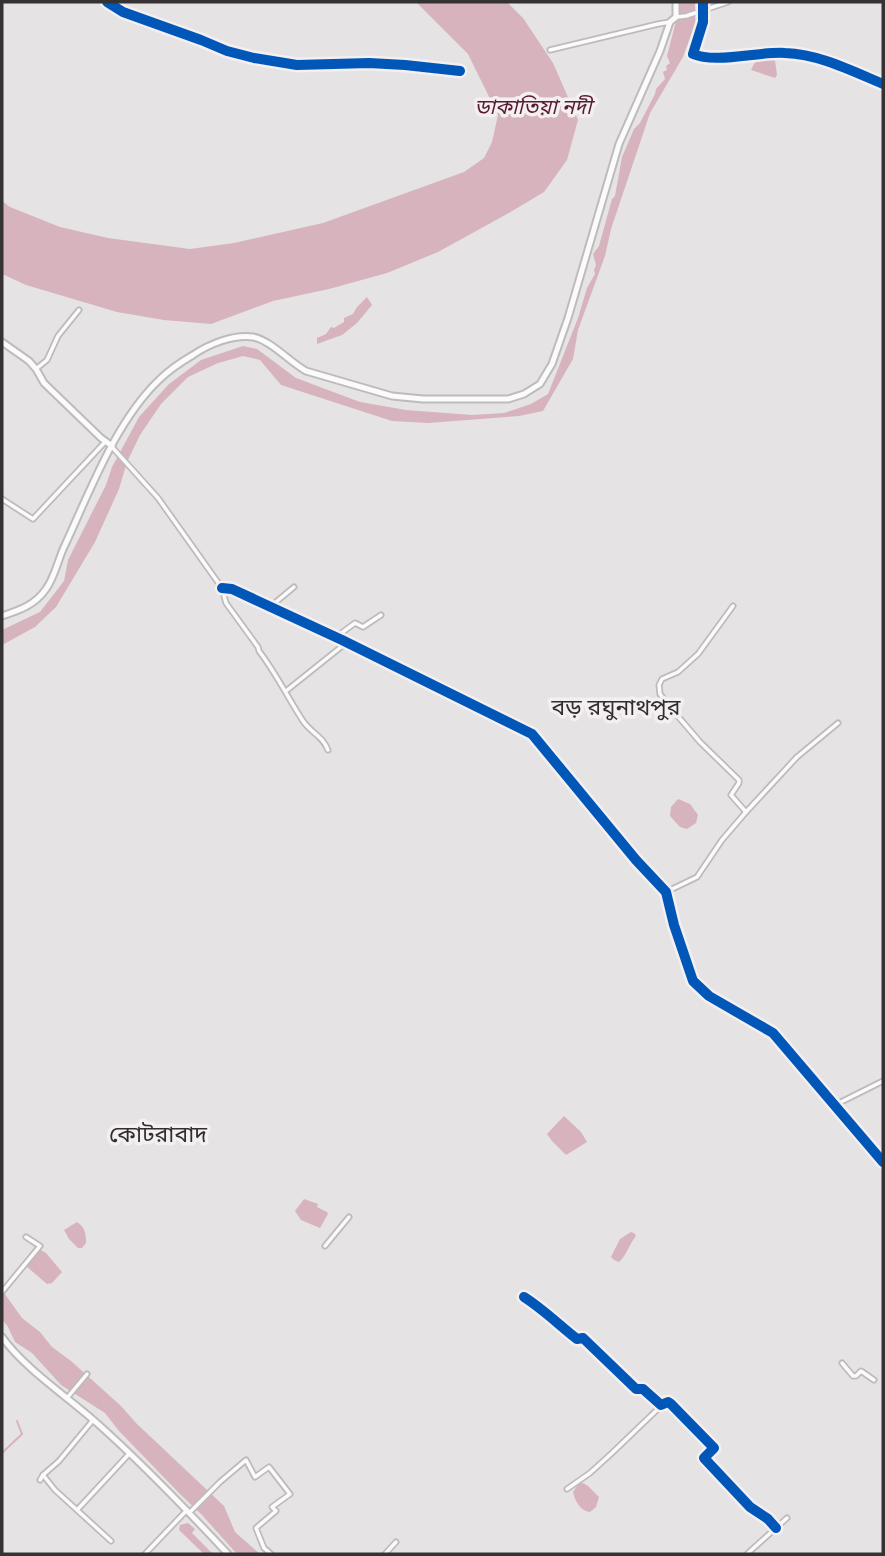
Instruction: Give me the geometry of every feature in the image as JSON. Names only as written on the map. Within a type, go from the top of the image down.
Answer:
[{"type":"main road","points":[[2,616],[30,605],[46,590],[112,446],[129,417],[158,380],[200,351],[219,342],[251,336],[267,342],[306,371],[392,396],[423,399],[508,399],[524,394],[540,384],[552,364],[568,318],[619,144],[670,22],[676,17],[676,2]]},
{"type":"main road","points":[[2,342],[29,361],[44,383],[112,446]]},
{"type":"main road","points":[[2,1337],[26,1363],[129,1454],[228,1554]]},
{"type":"street","points":[[107,2],[148,22],[254,58],[297,65],[369,63],[460,71]]},
{"type":"street","points":[[703,2],[704,22],[693,54],[701,57],[747,56],[784,52],[819,58],[883,84]]},
{"type":"street","points":[[676,17],[728,2]]},
{"type":"street","points":[[550,50],[670,22]]},
{"type":"street","points":[[36,369],[47,360],[58,336],[79,310]]},
{"type":"street","points":[[2,499],[33,519],[106,442]]},
{"type":"street","points":[[112,446],[158,498],[222,588],[226,603],[258,647],[307,727],[321,738],[328,750]]},
{"type":"street","points":[[270,607],[294,587]]},
{"type":"street","points":[[222,588],[232,589],[336,637],[532,734],[636,860],[666,892],[692,981],[709,996],[773,1033],[883,1162]]},
{"type":"street","points":[[733,606],[698,654],[678,672],[662,679],[659,685],[660,694],[700,742],[736,776],[739,783],[731,795],[746,812]]},
{"type":"street","points":[[336,637],[355,623],[363,627],[382,615]]},
{"type":"street","points":[[286,691],[346,643]]},
{"type":"street","points":[[666,892],[697,877],[722,840],[746,812],[797,757],[838,723]]},
{"type":"street","points":[[835,1105],[883,1081]]},
{"type":"street","points":[[324,1246],[349,1217]]},
{"type":"street","points":[[3,1291],[40,1246],[26,1237]]},
{"type":"street","points":[[524,1297],[543,1309],[577,1339],[582,1337],[636,1389],[643,1389],[662,1405]]},
{"type":"street","points":[[842,1363],[853,1376],[864,1371],[874,1380]]},
{"type":"street","points":[[67,1398],[87,1374]]},
{"type":"street","points":[[567,1489],[633,1435],[668,1402],[714,1448],[704,1458],[750,1507],[776,1528]]},
{"type":"street","points":[[40,1480],[93,1420]]},
{"type":"street","points":[[78,1509],[129,1454]]},
{"type":"street","points":[[145,1554],[188,1511],[246,1460],[255,1477],[269,1467],[290,1494],[272,1507],[276,1511],[256,1528],[264,1548],[271,1554]]},
{"type":"street","points":[[43,1475],[55,1490],[111,1541]]},
{"type":"street","points":[[747,1554],[787,1518]]},
{"type":"street","points":[[385,1554],[396,1542]]},
{"type":"water","name":"ডাকাতিয়া নদী","points":[[416,2],[507,2],[523,18],[553,63],[578,120],[567,160],[544,192],[438,252],[387,273],[273,301],[211,324],[117,312],[26,285],[2,274],[2,201],[10,207],[60,227],[108,238],[190,249],[234,243],[323,223],[464,172],[484,158],[492,142],[498,115],[468,54]]},
{"type":"water","points":[[681,2],[695,2],[696,22],[683,57],[650,113],[611,229],[605,256],[578,330],[573,359],[543,411],[519,416],[428,423],[392,421],[281,385],[260,360],[243,356],[218,363],[188,377],[161,404],[140,435],[127,462],[119,489],[95,542],[56,607],[35,627],[2,645],[2,630],[40,612],[64,581],[68,560],[139,417],[169,384],[201,360],[243,346],[257,349],[296,378],[360,402],[406,410],[472,415],[504,413],[531,404],[548,394],[587,288],[595,274],[593,254],[599,246],[615,196],[622,157],[656,89],[665,79],[663,72],[670,63],[667,56]]},
{"type":"water","points":[[770,57],[775,60],[775,78],[751,70],[754,63]]},
{"type":"water","points":[[367,297],[372,305],[357,323],[342,335],[317,344],[317,338],[326,334],[331,327],[344,322],[344,318],[353,314]]},
{"type":"water","points":[[678,799],[690,804],[698,815],[696,823],[687,829],[680,827],[670,816],[671,807]]},
{"type":"water","points":[[564,1116],[581,1132],[587,1142],[566,1155],[547,1134]]},
{"type":"water","points":[[304,1199],[318,1204],[317,1207],[327,1212],[320,1228],[301,1220],[295,1211]]},
{"type":"water","points":[[77,1222],[85,1234],[86,1243],[82,1248],[78,1248],[69,1239],[64,1230]]},
{"type":"water","points":[[631,1232],[636,1236],[624,1256],[619,1262],[614,1260],[611,1257],[620,1239]]},
{"type":"water","points":[[39,1249],[46,1253],[62,1272],[52,1283],[47,1284],[26,1266]]},
{"type":"water","points":[[2,1290],[22,1318],[121,1406],[224,1506],[235,1532],[260,1554],[237,1554],[105,1413],[61,1385],[32,1353],[15,1342],[2,1320]]},
{"type":"water","points":[[583,1483],[599,1497],[596,1507],[590,1512],[583,1510],[573,1492],[578,1484]]},
{"type":"water","points":[[188,1523],[195,1529],[192,1533],[212,1553],[204,1554],[179,1530],[180,1525]]},
{"type":"waterway","points":[[2,1453],[22,1434],[17,1421]]},
{"type":"cycle path","points":[[107,2],[123,12],[227,51],[254,58],[297,65],[369,63],[460,71]]},
{"type":"cycle path","points":[[703,2],[703,22],[693,54],[713,58],[798,54],[835,64],[883,84]]},
{"type":"cycle path","points":[[222,588],[232,589],[342,640],[532,734],[636,860],[666,892],[693,981],[709,996],[773,1033],[883,1162]]},
{"type":"cycle path","points":[[524,1297],[577,1339],[583,1338],[636,1389],[643,1389],[661,1405],[668,1402],[671,1404],[714,1448],[704,1458],[750,1507],[776,1528]]},
{"type":"district","name":"বড় রঘুনাথপুর","points":[[616,707]]},
{"type":"district","name":"কোটরাবাদ","points":[[158,1134]]}]
